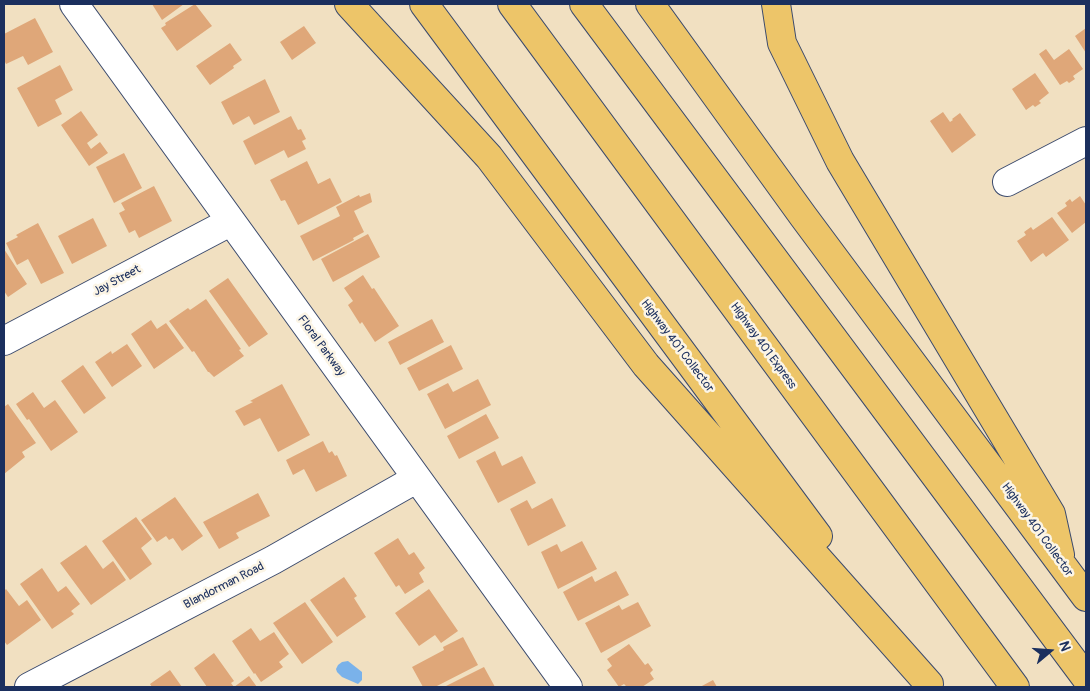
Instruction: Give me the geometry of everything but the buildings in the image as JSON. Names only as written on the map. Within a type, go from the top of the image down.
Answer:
[{"type":"highway","points":[[349,4],[489,157],[646,365],[930,686]]},
{"type":"highway","name":"Highway 401 Collector","points":[[424,4],[930,686]]},
{"type":"highway","name":"Highway 401 Express","points":[[512,4],[1015,687]]},
{"type":"highway","points":[[584,4],[1086,678]]},
{"type":"highway","name":"Highway 401 Collector","points":[[650,4],[808,224],[1086,597]]},
{"type":"highway","points":[[776,4],[782,44],[840,161],[1051,514],[1062,564]]},
{"type":"street","name":"Floral Parkway","points":[[74,4],[568,687]]},
{"type":"street","points":[[1007,182],[1086,141]]},
{"type":"street","name":"Jay Street","points":[[4,341],[230,222]]},
{"type":"street","name":"Blandorman Road","points":[[29,687],[273,560],[416,478]]},
{"type":"water","points":[[348,661],[362,672],[362,680],[358,684],[342,677],[337,672],[338,665]]}]
